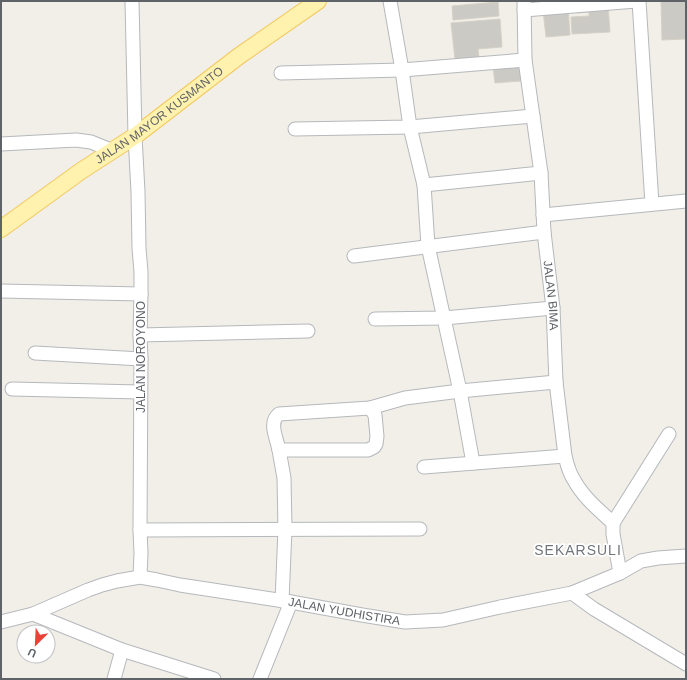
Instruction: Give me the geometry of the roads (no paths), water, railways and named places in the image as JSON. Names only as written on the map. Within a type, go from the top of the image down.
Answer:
[{"type":"main road","name":"JALAN MAYOR KUSMANTO","points":[[1,229],[81,171],[135,136],[238,56],[318,1]]},
{"type":"street","name":"JALAN NOROYONO","points":[[132,1],[141,294],[140,577]]},
{"type":"street","points":[[390,1],[410,127],[424,185],[428,246],[460,391],[473,463]]},
{"type":"street","points":[[524,6],[636,1]]},
{"type":"street","points":[[639,1],[652,204]]},
{"type":"street","name":"JALAN BIMA","points":[[524,6],[525,60],[541,173],[544,232],[553,308],[556,382],[565,456],[571,474],[587,499],[613,523]]},
{"type":"street","points":[[281,73],[402,70],[525,60]]},
{"type":"street","points":[[295,129],[410,127],[533,116]]},
{"type":"street","points":[[1,144],[76,140],[91,142],[113,151]]},
{"type":"street","points":[[424,185],[541,173]]},
{"type":"street","points":[[544,215],[686,201]]},
{"type":"street","points":[[354,256],[544,232]]},
{"type":"street","points":[[1,291],[141,294]]},
{"type":"street","points":[[375,319],[444,318],[553,308]]},
{"type":"street","points":[[140,335],[308,331]]},
{"type":"street","points":[[35,353],[140,359]]},
{"type":"street","points":[[260,679],[286,601],[284,478],[280,450],[273,426],[275,417],[279,414],[370,408],[405,398],[460,391],[556,382]]},
{"type":"street","points":[[12,390],[140,392]]},
{"type":"street","points":[[280,450],[368,450],[376,444],[377,436],[375,415],[370,408]]},
{"type":"street","points":[[620,573],[613,534],[613,523],[669,434]]},
{"type":"street","points":[[424,467],[565,456]]},
{"type":"street","points":[[140,530],[420,529]]},
{"type":"street","name":"JALAN YUDHISTIRA","points":[[1,622],[33,614],[88,590],[117,581],[140,577],[405,622],[443,620],[572,593],[620,573],[641,561],[675,556],[686,556]]},
{"type":"street","points":[[572,593],[594,609],[686,664]]},
{"type":"street","points":[[33,614],[122,650],[214,679]]},
{"type":"street","points":[[114,679],[122,650]]},
{"type":"district","name":"SEKARSULI","points":[[578,550]]}]
